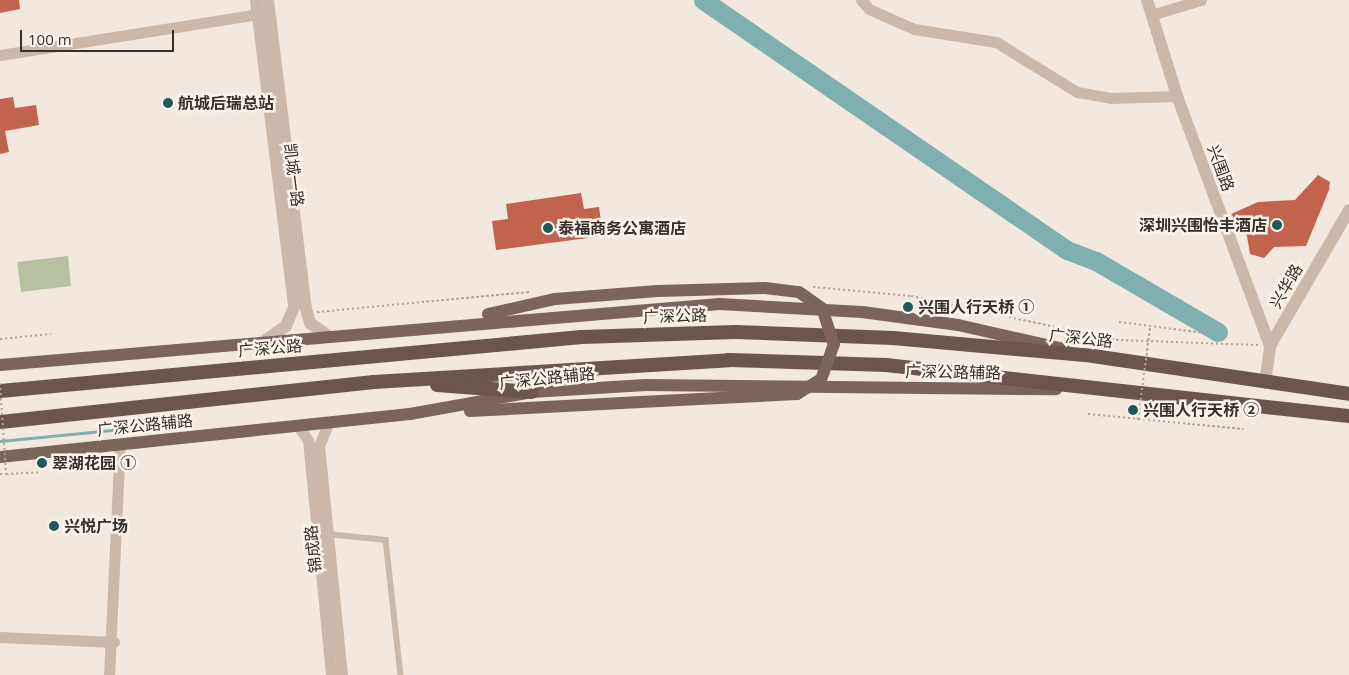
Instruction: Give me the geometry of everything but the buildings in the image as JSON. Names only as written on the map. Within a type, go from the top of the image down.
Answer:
[{"type":"highway","name":"广深公路","points":[[0,391],[492,345],[674,333],[893,338],[1093,356],[1349,394]]},
{"type":"highway","points":[[2,422],[374,382],[674,361],[781,360],[886,365],[1349,416]]},
{"type":"highway","points":[[374,382],[532,392]]},
{"type":"main road","points":[[410,414],[797,394],[826,371],[834,344],[822,308],[799,292],[765,288],[658,291],[555,299],[439,325]]},
{"type":"main road","points":[[0,365],[606,310],[781,306],[958,325],[1093,356]]},
{"type":"main road","name":"广深公路辅路","points":[[0,457],[410,414],[532,392],[646,385],[1100,388]]},
{"type":"street","name":"凯城一路","points":[[256,0],[265,9],[306,309],[310,324],[327,335]]},
{"type":"street","points":[[861,0],[869,9],[914,29],[996,42],[1077,92],[1110,98],[1177,96]]},
{"type":"street","name":"兴围路","points":[[1146,0],[1177,96],[1270,346]]},
{"type":"street","points":[[1151,15],[1201,0]]},
{"type":"street","name":"凯城一路","points":[[265,9],[294,307],[286,326],[266,340]]},
{"type":"street","points":[[0,54],[265,9]]},
{"type":"street","name":"兴华路","points":[[1265,383],[1270,346],[1349,210]]},
{"type":"street","name":"锦成路","points":[[329,422],[319,445],[342,675]]},
{"type":"street","name":"锦成路","points":[[297,426],[308,440],[331,675]]},
{"type":"street","points":[[110,675],[114,642],[120,444]]},
{"type":"street","points":[[0,637],[114,642]]},
{"type":"lane","points":[[328,534],[386,540],[401,675]]},
{"type":"path","points":[[1119,322],[1205,333]]},
{"type":"path","points":[[1138,420],[1150,327]]},
{"type":"path","points":[[0,339],[51,334]]},
{"type":"path","points":[[0,383],[6,474]]},
{"type":"path","points":[[1088,414],[1243,429]]},
{"type":"path","points":[[0,474],[39,472]]},
{"type":"green space","points":[[68,256],[71,286],[21,292],[17,262]]},
{"type":"waterway","points":[[703,0],[1067,250],[1096,261],[1218,332]]},
{"type":"waterway","points":[[0,441],[122,429]]},
{"type":"place","name":"航城后瑞总站","points":[[168,103]]},
{"type":"place","name":"深圳兴围怡丰酒店","points":[[1277,225]]},
{"type":"place","name":"泰福商务公寓酒店","points":[[548,228]]},
{"type":"place","name":"兴围人行天桥 ①","points":[[908,307]]},
{"type":"place","name":"兴围人行天桥 ②","points":[[1133,410]]},
{"type":"place","name":"翠湖花园 ①","points":[[42,463]]},
{"type":"place","name":"兴悦广场","points":[[54,526]]}]
